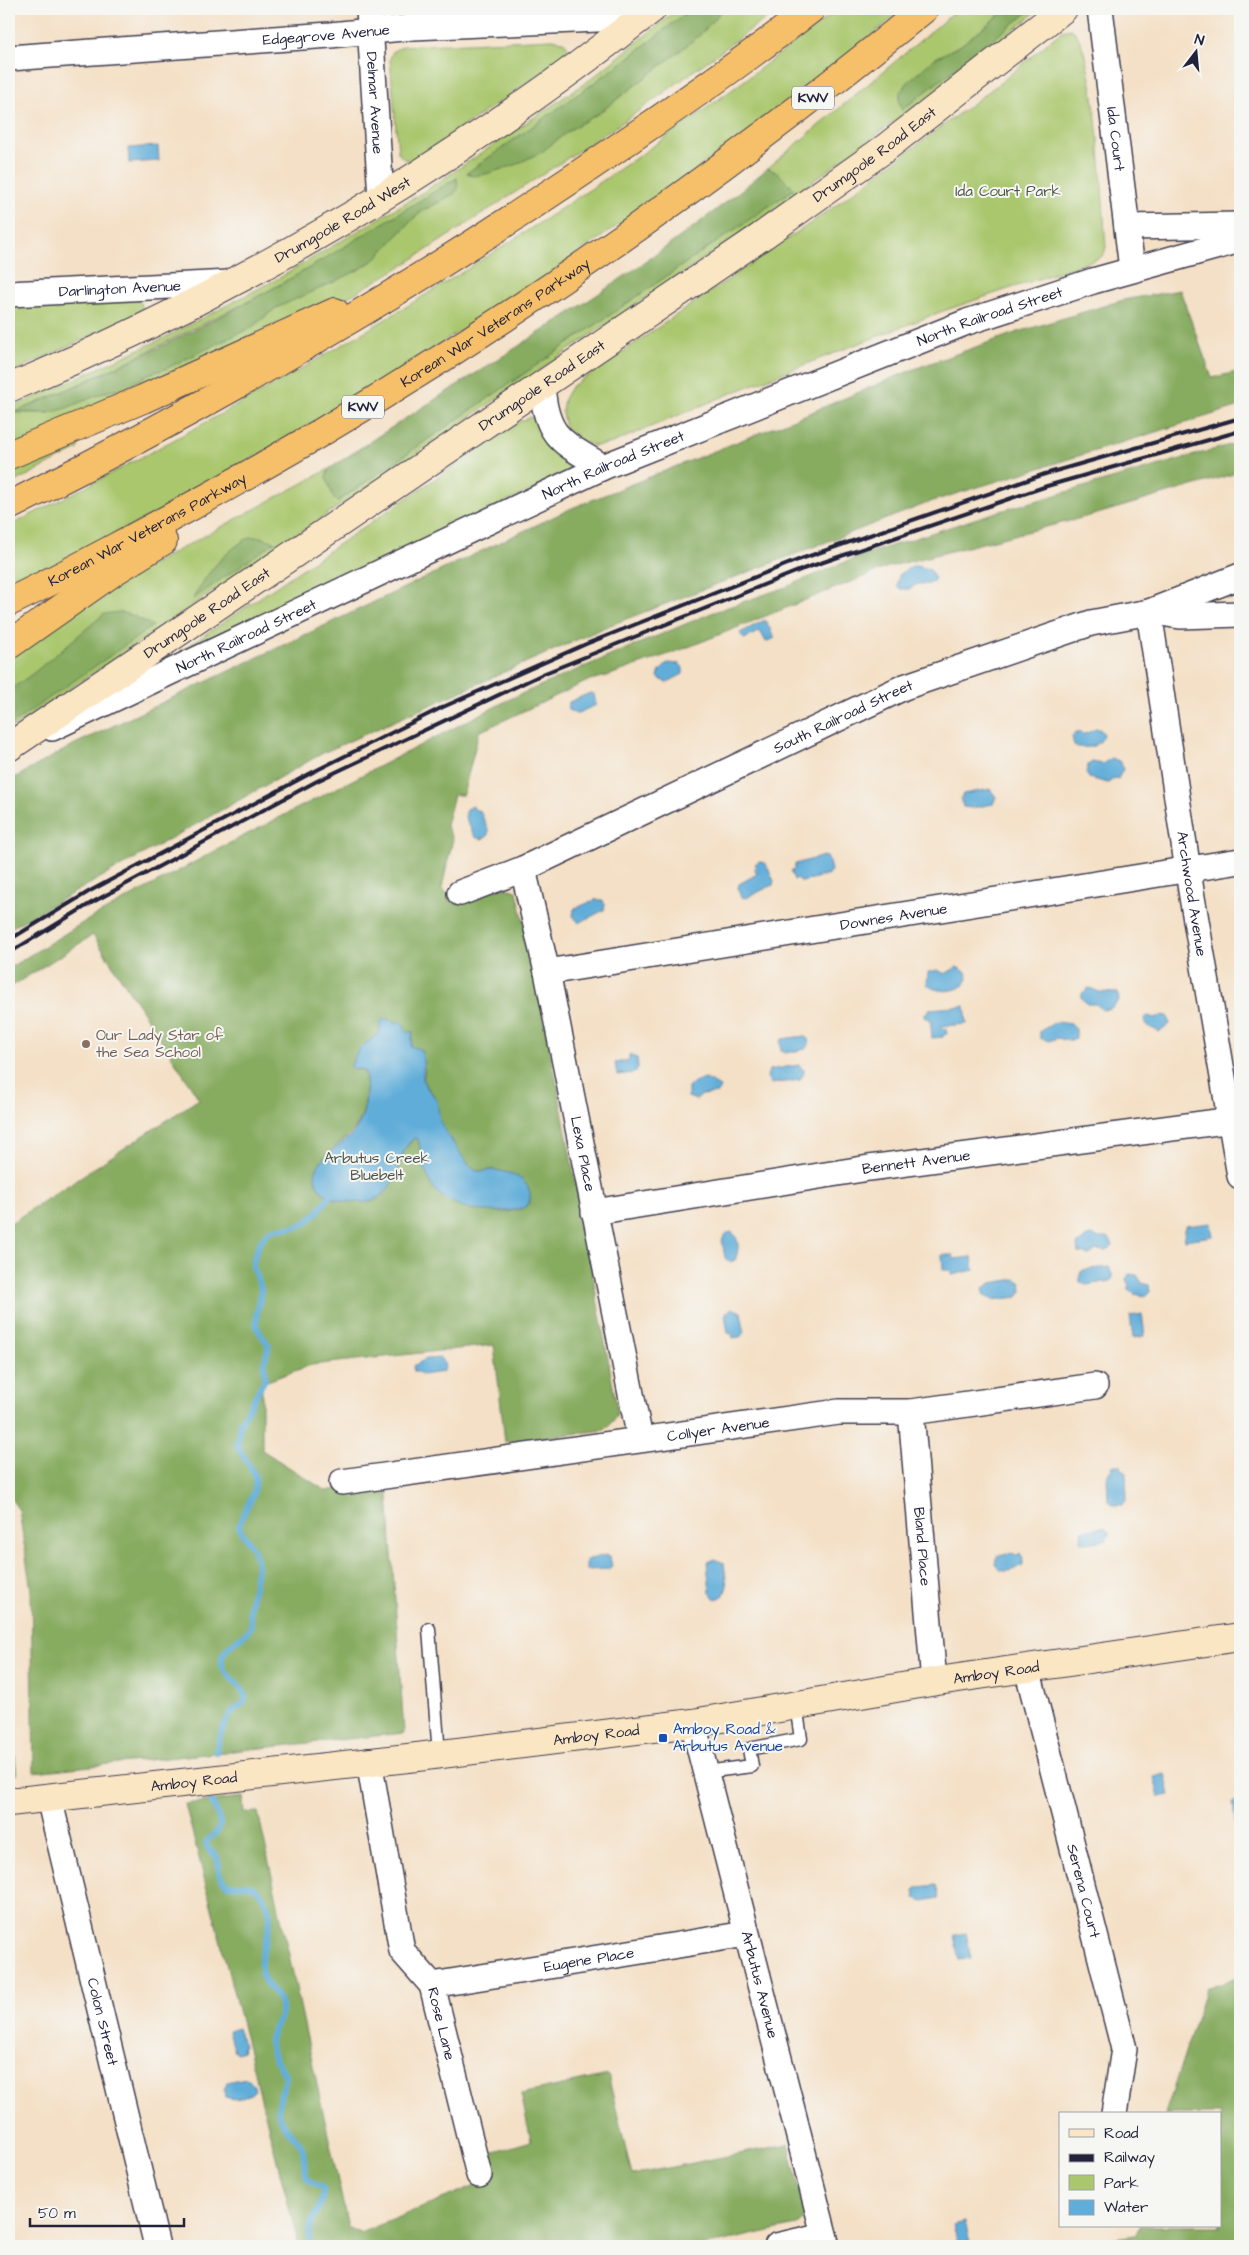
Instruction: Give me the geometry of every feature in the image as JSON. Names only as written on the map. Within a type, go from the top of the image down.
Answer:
[{"type":"highway","points":[[9,506],[188,413],[431,271],[610,154],[811,9]]},
{"type":"highway","name":"Korean War Veterans Parkway","points":[[9,602],[208,497],[331,426],[447,355],[578,270],[766,134],[924,9]]},
{"type":"highway","points":[[9,455],[143,399],[287,333],[431,271]]},
{"type":"highway","points":[[9,645],[116,570],[186,528],[331,426]]},
{"type":"main road","name":"Drumgoole Road East","points":[[9,747],[823,193],[933,111],[1063,9]]},
{"type":"main road","name":"Drumgoole Road West","points":[[9,388],[121,338],[230,283],[381,197],[510,114],[647,13]]},
{"type":"main road","name":"Amboy Road","points":[[9,1802],[438,1754],[693,1722],[934,1682],[1240,1637]]},
{"type":"street","name":"Ida Court","points":[[1100,9],[1132,270]]},
{"type":"street","name":"Edgegrove Avenue","points":[[9,58],[370,20],[413,26],[647,13]]},
{"type":"street","name":"Delmar Avenue","points":[[370,20],[381,197]]},
{"type":"street","points":[[1127,226],[1240,225]]},
{"type":"street","name":"North Railroad Street","points":[[9,747],[603,467],[967,322],[1132,270],[1240,240]]},
{"type":"street","name":"Darlington Avenue","points":[[9,294],[137,286],[230,283]]},
{"type":"street","points":[[542,386],[546,418],[556,434],[573,450],[603,467]]},
{"type":"street","name":"South Railroad Street","points":[[460,893],[523,869],[904,687],[1091,622],[1149,612],[1240,576]]},
{"type":"street","points":[[1149,612],[1180,616],[1240,614]]},
{"type":"street","name":"Archwood Avenue","points":[[1149,612],[1192,897],[1236,1119],[1240,1176]]},
{"type":"street","name":"Downes Avenue","points":[[547,972],[1240,861]]},
{"type":"street","name":"Lexa Place","points":[[523,869],[547,972],[640,1439]]},
{"type":"street","name":"Bennett Avenue","points":[[594,1212],[869,1168],[1236,1119]]},
{"type":"street","name":"Collyer Avenue","points":[[342,1482],[839,1412],[911,1412],[1095,1386]]},
{"type":"street","name":"Bland Place","points":[[911,1412],[934,1682]]},
{"type":"street","name":"Serena Court","points":[[1027,1668],[1124,2049],[1114,2112]]},
{"type":"street","name":"Arbutus Avenue","points":[[693,1722],[826,2241]]},
{"type":"street","name":"Rose Lane","points":[[369,1761],[402,1951],[432,1985],[479,2175]]},
{"type":"street","name":"Colon Street","points":[[49,1798],[156,2246]]},
{"type":"street","name":"Eugene Place","points":[[432,1985],[746,1934]]},
{"type":"street","points":[[777,2246],[826,2241]]},
{"type":"lane","points":[[429,1629],[438,1754]]},
{"type":"lane","points":[[705,1772],[752,1766],[749,1749],[801,1739],[796,1705]]},
{"type":"green space","points":[[678,9],[691,9],[622,63],[467,173],[571,129],[599,113],[701,34],[723,9],[779,9],[629,118],[410,261],[348,297],[9,449],[9,409],[164,338],[279,278],[425,191],[591,79]],"holes":[[[457,178],[443,200],[424,210],[413,219],[375,259],[360,269],[276,308],[252,327],[165,369],[148,374],[125,389],[108,391],[49,413],[16,413],[116,367],[257,297],[311,267]]]},
{"type":"green space","points":[[691,9],[723,9],[701,34],[676,54],[599,113],[571,129],[543,151],[515,165],[486,174],[473,176],[467,173],[622,63]]},
{"type":"green space","points":[[838,9],[904,9],[756,127],[552,272],[359,396],[198,490],[9,591],[9,526],[225,412],[437,288],[540,223],[641,154],[741,83]]},
{"type":"green space","points":[[958,9],[1007,9],[961,45],[934,59],[900,93],[902,110],[1032,9],[1040,9],[932,94],[756,223],[9,730],[9,656],[82,602],[329,469],[326,477],[338,501],[794,189],[779,174],[768,168]]},
{"type":"green space","points":[[1007,9],[1032,9],[902,110],[899,101],[900,92],[909,81],[934,59],[961,45]]},
{"type":"green space","name":"Ida Court Park","points":[[1071,29],[1080,41],[1093,95],[1106,247],[1104,254],[1100,258],[940,312],[734,392],[612,443],[595,446],[585,443],[565,428],[562,412],[564,399],[571,387],[831,209],[1000,83],[1062,31]]},
{"type":"green space","points":[[553,39],[563,41],[568,47],[566,54],[560,61],[414,160],[411,161],[403,158],[398,152],[390,59],[393,51],[404,46]]},
{"type":"green space","points":[[768,168],[779,174],[794,189],[338,501],[334,499],[326,477],[329,469],[608,287],[716,210]]},
{"type":"green space","points":[[457,178],[458,189],[454,194],[424,210],[413,219],[375,259],[334,282],[276,308],[252,327],[165,369],[148,374],[125,389],[108,391],[49,413],[15,412],[128,362],[239,307],[311,267]]},
{"type":"green space","points":[[1180,290],[1212,378],[1240,371],[1240,406],[933,501],[608,626],[325,752],[9,929],[9,781],[75,744],[572,508],[914,369],[1015,333],[1123,300]]},
{"type":"green space","points":[[139,300],[143,308],[139,314],[15,371],[9,371],[9,306]]},
{"type":"green space","points":[[531,417],[536,419],[546,441],[564,459],[570,472],[182,654],[184,649],[519,422]]},
{"type":"green space","points":[[75,442],[78,444],[78,449],[9,485],[9,469]]},
{"type":"green space","name":"Arbutus Creek Bluebelt","points":[[1240,442],[1240,472],[1097,514],[888,567],[686,648],[607,676],[590,680],[479,732],[463,795],[454,795],[446,825],[453,839],[442,887],[455,904],[501,887],[517,891],[569,1149],[617,1408],[616,1417],[605,1430],[505,1442],[494,1345],[311,1365],[262,1383],[262,1450],[326,1491],[387,1480],[404,1733],[34,1772],[31,1591],[19,1510],[9,1496],[9,1224],[199,1099],[93,935],[9,988],[9,968],[84,922],[226,845],[512,698],[714,612],[786,587],[860,556],[990,514]],"holes":[[[389,1019],[402,1027],[412,1038],[411,1047],[425,1069],[423,1081],[436,1099],[440,1122],[466,1162],[472,1169],[505,1172],[523,1183],[527,1189],[530,1203],[522,1209],[510,1212],[482,1210],[468,1207],[444,1197],[436,1190],[429,1179],[418,1139],[414,1138],[404,1150],[397,1173],[349,1202],[332,1198],[322,1192],[317,1181],[318,1169],[321,1163],[328,1153],[355,1129],[363,1112],[366,1098],[366,1078],[365,1072],[351,1066],[355,1055],[378,1033]]]},
{"type":"green space","points":[[250,537],[261,537],[275,542],[193,599],[204,580],[224,556]]},
{"type":"green space","points":[[120,612],[134,616],[153,626],[9,726],[9,691],[104,614]]},
{"type":"green space","points":[[9,1699],[17,1775],[9,1775]]},
{"type":"green space","points":[[243,1797],[244,1813],[258,1812],[348,2227],[360,2233],[495,2177],[491,2153],[531,2141],[521,2094],[608,2075],[632,2175],[788,2144],[806,2213],[805,2218],[797,2225],[701,2246],[299,2246],[185,1804]]},
{"type":"green space","points":[[1240,1977],[1240,2246],[1056,2246],[1135,2235],[1140,2228],[1222,2228],[1222,2112],[1166,2112],[1206,1988]]},
{"type":"water","points":[[158,146],[159,161],[129,163],[128,148]]},
{"type":"water","points":[[912,566],[930,570],[935,579],[929,584],[918,584],[911,589],[900,589],[897,586],[899,575]]},
{"type":"water","points":[[765,620],[775,638],[766,642],[760,631],[744,639],[740,633]]},
{"type":"water","points":[[668,663],[680,664],[683,668],[683,674],[666,683],[658,677],[660,671]]},
{"type":"water","points":[[590,693],[594,694],[596,705],[576,714],[568,710],[569,702]]},
{"type":"water","points":[[1100,729],[1104,734],[1096,745],[1088,747],[1074,746],[1072,736],[1075,733],[1085,734]]},
{"type":"water","points":[[1112,758],[1121,762],[1123,769],[1118,779],[1115,778],[1108,783],[1089,778],[1086,772],[1088,765],[1092,762],[1102,764]]},
{"type":"water","points":[[990,789],[996,797],[993,804],[971,808],[963,807],[961,798],[963,794]]},
{"type":"water","points":[[473,806],[474,809],[480,811],[489,831],[487,837],[481,839],[475,837],[465,817],[467,809]]},
{"type":"water","points":[[824,856],[828,858],[831,870],[829,874],[802,882],[797,878],[794,880],[791,871],[794,870],[795,864]]},
{"type":"water","points":[[760,861],[762,863],[765,862],[774,881],[773,885],[746,898],[742,897],[738,888],[739,884],[757,874],[755,869],[756,863]]},
{"type":"water","points":[[597,899],[603,901],[605,905],[604,910],[579,923],[573,916],[574,909]]},
{"type":"water","points":[[957,967],[966,972],[968,979],[960,987],[943,991],[927,984],[928,972],[938,970],[945,974]]},
{"type":"water","points":[[1090,988],[1099,992],[1118,993],[1119,1001],[1110,1009],[1102,1010],[1096,1004],[1087,1004],[1081,997],[1083,992],[1087,991],[1086,989]]},
{"type":"water","points":[[965,1006],[967,1024],[942,1026],[943,1030],[946,1029],[947,1034],[943,1035],[943,1037],[932,1038],[930,1018],[925,1018],[925,1013],[929,1012],[929,1009]]},
{"type":"water","points":[[1163,1015],[1168,1016],[1170,1024],[1160,1032],[1145,1025],[1145,1018],[1148,1016],[1156,1018]]},
{"type":"water","points":[[389,1019],[395,1023],[401,1021],[407,1032],[413,1032],[411,1046],[421,1050],[424,1083],[437,1101],[441,1124],[464,1159],[476,1170],[505,1172],[518,1177],[530,1192],[528,1205],[513,1210],[483,1211],[463,1207],[445,1198],[437,1192],[429,1181],[418,1139],[414,1138],[405,1150],[389,1188],[377,1198],[363,1202],[346,1201],[332,1198],[320,1189],[315,1174],[318,1167],[328,1154],[349,1138],[359,1124],[365,1106],[365,1072],[360,1069],[354,1070],[351,1066],[353,1060],[362,1047],[378,1034],[382,1020]]},
{"type":"water","points":[[1056,1022],[1072,1024],[1076,1029],[1076,1038],[1068,1041],[1058,1038],[1049,1041],[1040,1038],[1040,1031]]},
{"type":"water","points":[[804,1036],[808,1039],[809,1045],[806,1049],[785,1053],[781,1050],[780,1042],[782,1039]]},
{"type":"water","points":[[631,1054],[637,1058],[638,1068],[635,1073],[617,1075],[615,1063],[629,1060],[629,1055]]},
{"type":"water","points":[[799,1065],[804,1070],[800,1080],[771,1084],[767,1077],[769,1070]]},
{"type":"water","points":[[706,1079],[720,1087],[718,1093],[702,1095],[696,1100],[688,1097],[688,1087],[696,1081]]},
{"type":"water","points":[[1211,1223],[1213,1236],[1185,1240],[1184,1230],[1186,1226]]},
{"type":"water","points":[[732,1232],[738,1242],[738,1249],[735,1260],[730,1262],[725,1258],[722,1240],[727,1233]]},
{"type":"water","points":[[1092,1235],[1100,1238],[1109,1238],[1113,1245],[1107,1251],[1096,1250],[1090,1255],[1078,1253],[1077,1245]]},
{"type":"water","points":[[942,1255],[953,1255],[953,1259],[972,1257],[974,1270],[952,1275],[950,1270],[943,1270]]},
{"type":"water","points":[[1109,1267],[1113,1277],[1111,1281],[1086,1285],[1080,1282],[1082,1270]]},
{"type":"water","points":[[1129,1274],[1137,1275],[1142,1283],[1149,1285],[1150,1292],[1146,1296],[1134,1294],[1127,1288],[1129,1286],[1126,1279]]},
{"type":"water","points":[[1016,1279],[1021,1283],[1022,1291],[1018,1297],[993,1300],[985,1296],[983,1289],[991,1283]]},
{"type":"water","points":[[732,1308],[741,1312],[745,1333],[740,1337],[733,1338],[732,1334],[728,1333],[725,1314]]},
{"type":"water","points":[[1142,1314],[1145,1336],[1133,1338],[1130,1316]]},
{"type":"water","points":[[440,1358],[444,1362],[445,1369],[442,1372],[422,1375],[414,1372],[413,1366],[426,1359]]},
{"type":"water","points":[[1111,1465],[1121,1465],[1121,1469],[1126,1473],[1127,1500],[1122,1505],[1114,1505],[1108,1501],[1107,1474],[1112,1469]]},
{"type":"water","points":[[1105,1527],[1106,1531],[1109,1531],[1110,1536],[1107,1537],[1107,1540],[1084,1543],[1081,1541],[1082,1531]]},
{"type":"water","points":[[1011,1553],[1017,1555],[1020,1553],[1023,1558],[1022,1566],[1020,1565],[1010,1571],[1002,1571],[995,1563],[998,1556]]},
{"type":"water","points":[[606,1555],[610,1557],[612,1566],[609,1569],[586,1570],[586,1560]]},
{"type":"water","points":[[714,1559],[724,1563],[727,1586],[724,1595],[716,1600],[710,1593],[707,1562]]},
{"type":"water","points":[[1165,1774],[1170,1795],[1159,1797],[1154,1777]]},
{"type":"water","points":[[1240,1801],[1240,1829],[1236,1829],[1233,1802]]},
{"type":"water","points":[[936,1885],[939,1898],[923,1901],[915,1898],[914,1890],[918,1887]]},
{"type":"water","points":[[966,1933],[971,1958],[959,1960],[954,1935]]},
{"type":"water","points":[[238,2028],[244,2046],[242,2047],[243,2051],[237,2053],[234,2051],[228,2031]]},
{"type":"water","points":[[246,2078],[253,2083],[255,2090],[252,2093],[237,2099],[225,2097],[224,2090],[227,2082]]},
{"type":"water","points":[[965,2222],[971,2246],[959,2246],[953,2225]]},
{"type":"waterway","points":[[216,1752],[228,1717],[245,1699],[240,1686],[223,1669],[222,1658],[227,1649],[250,1628],[250,1609],[257,1568],[255,1552],[239,1526],[256,1483],[252,1469],[237,1446],[240,1424],[265,1379],[264,1364],[269,1345],[256,1325],[261,1288],[253,1262],[256,1251],[268,1232],[275,1229],[296,1227],[304,1223],[316,1213],[329,1197]]},
{"type":"waterway","points":[[212,1801],[220,1823],[219,1829],[206,1845],[217,1857],[221,1879],[228,1885],[245,1885],[254,1888],[264,1899],[268,1909],[270,1918],[262,1951],[261,1970],[262,1976],[280,2001],[281,2006],[280,2017],[270,2041],[273,2054],[286,2077],[279,2102],[279,2115],[286,2128],[301,2145],[308,2179],[323,2189],[321,2203],[309,2231],[311,2246]]},
{"type":"railway","points":[[9,940],[90,891],[313,772],[443,707],[586,644],[798,560],[1045,474],[1240,418]]},
{"type":"railway","points":[[9,953],[93,902],[317,781],[545,673],[803,569],[1047,486],[1240,431]]},
{"type":"place","name":"Our Lady Star of the Sea School","points":[[86,1044]]},
{"type":"place","name":"Amboy Road & Arbutus Avenue","points":[[663,1738]]}]
